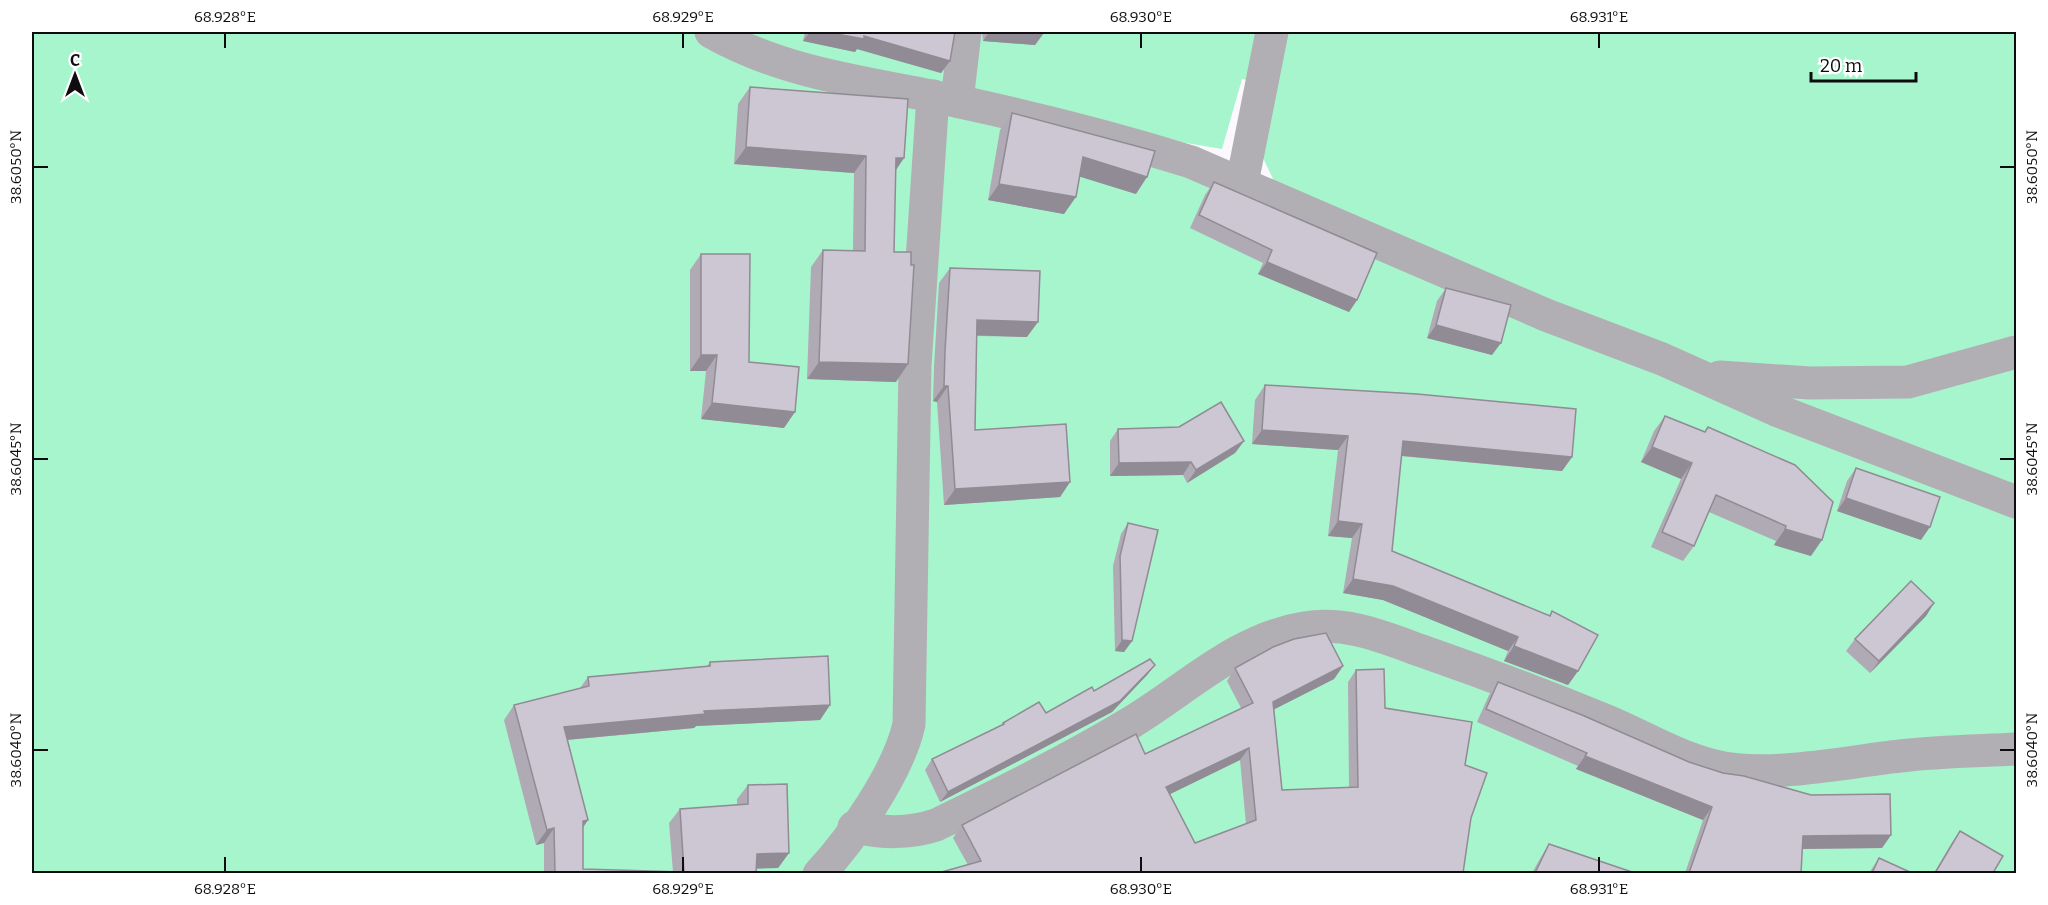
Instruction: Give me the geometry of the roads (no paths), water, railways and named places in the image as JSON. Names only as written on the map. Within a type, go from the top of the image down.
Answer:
[{"type":"street","points":[[711,32],[772,60],[834,77],[945,99],[1133,144],[1191,162],[1546,315],[1662,359],[1692,375],[1776,410],[2016,502]]},
{"type":"street","points":[[819,873],[836,856],[898,759],[909,724],[915,366],[945,99],[965,32]]},
{"type":"street","points":[[1242,183],[1272,32]]},
{"type":"street","points":[[1692,375],[1810,383],[1908,382],[1962,369],[2016,352]]},
{"type":"street","points":[[854,828],[897,833],[917,831],[936,825],[1134,721],[1205,671],[1237,652],[1274,636],[1327,624],[1355,627],[1489,674],[1609,722],[1670,750],[1723,767],[1774,770],[1911,754],[2016,749]]}]
